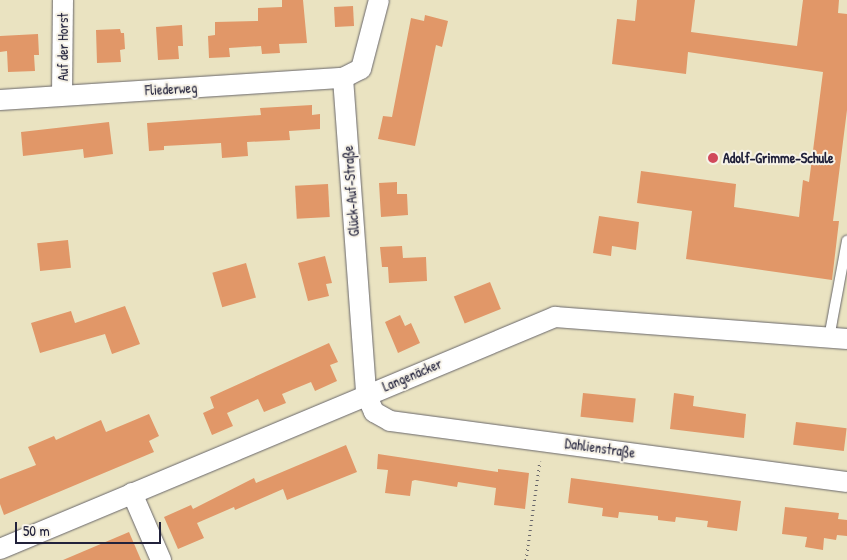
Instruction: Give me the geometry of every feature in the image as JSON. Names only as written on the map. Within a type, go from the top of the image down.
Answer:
[{"type":"street","name":"Auf der Horst","points":[[62,95],[63,0]]},
{"type":"street","points":[[343,78],[361,69],[379,0]]},
{"type":"street","name":"Fliederweg","points":[[0,100],[343,78]]},
{"type":"street","name":"Glück-Auf-Straße","points":[[343,78],[366,394]]},
{"type":"street","name":"Langenäcker","points":[[0,549],[555,316],[838,338]]},
{"type":"street","name":"Dahlienstraße","points":[[366,394],[374,412],[390,421],[847,482]]},
{"type":"street","points":[[132,493],[161,560]]},
{"type":"lane","points":[[838,338],[847,241]]},
{"type":"path","points":[[526,560],[543,440]]},
{"type":"building","points":[[282,0],[303,0],[307,43],[279,44],[280,53],[262,54],[261,46],[229,48],[230,57],[209,58],[208,36],[215,35],[215,22],[258,21],[258,8],[282,7]]},
{"type":"building","points":[[637,0],[695,0],[691,32],[797,46],[803,0],[839,0],[838,13],[847,14],[847,110],[833,221],[839,221],[832,280],[686,259],[692,211],[637,203],[641,171],[736,184],[734,207],[799,217],[803,180],[809,182],[823,72],[688,52],[686,74],[612,64],[617,19],[635,21]]},
{"type":"building","points":[[353,6],[354,26],[335,27],[334,7]]},
{"type":"building","points":[[425,15],[448,21],[442,47],[436,45],[415,146],[378,139],[383,116],[392,117],[411,18],[424,21]]},
{"type":"building","points":[[182,25],[183,46],[178,46],[179,59],[158,60],[156,27]]},
{"type":"building","points":[[120,29],[121,33],[124,33],[125,49],[120,50],[121,62],[97,63],[96,30]]},
{"type":"building","points":[[38,34],[39,55],[34,55],[35,71],[8,72],[7,51],[0,52],[0,36]]},
{"type":"building","points":[[312,105],[312,115],[320,114],[320,129],[289,131],[290,140],[247,142],[248,156],[222,158],[221,143],[164,146],[164,150],[149,151],[147,123],[261,115],[260,108]]},
{"type":"building","points":[[109,122],[113,154],[84,158],[83,149],[23,156],[21,132]]},
{"type":"building","points":[[397,182],[397,194],[407,194],[408,215],[381,217],[379,183]]},
{"type":"building","points":[[328,184],[330,217],[297,219],[295,186]]},
{"type":"building","points":[[599,216],[639,222],[636,250],[612,246],[611,256],[593,253]]},
{"type":"building","points":[[68,240],[71,268],[40,271],[37,243]]},
{"type":"building","points":[[402,246],[403,258],[426,257],[427,281],[389,283],[388,267],[382,267],[380,247]]},
{"type":"building","points":[[325,256],[332,283],[326,284],[329,296],[308,301],[298,263]]},
{"type":"building","points":[[246,263],[256,298],[222,307],[212,273]]},
{"type":"building","points":[[490,282],[501,309],[465,323],[454,297]]},
{"type":"building","points":[[125,306],[140,344],[112,354],[105,334],[40,353],[31,323],[71,311],[75,323]]},
{"type":"building","points":[[400,315],[405,326],[411,323],[420,343],[398,353],[385,322]]},
{"type":"building","points":[[329,343],[338,362],[330,365],[337,381],[315,391],[311,382],[282,394],[286,403],[264,412],[258,399],[227,413],[233,426],[212,435],[203,413],[214,408],[210,397]]},
{"type":"building","points":[[583,393],[636,399],[633,422],[580,417]]},
{"type":"building","points":[[674,393],[694,396],[693,406],[746,414],[744,438],[670,429]]},
{"type":"building","points":[[149,414],[159,436],[149,441],[154,452],[4,515],[0,504],[0,479],[36,465],[28,447],[54,436],[56,440],[101,420],[106,432]]},
{"type":"building","points":[[796,422],[847,428],[844,451],[793,445]]},
{"type":"building","points":[[346,445],[357,472],[287,500],[283,489],[235,510],[234,507],[197,523],[204,538],[178,549],[164,517],[191,505],[193,509],[254,478],[256,483]]},
{"type":"building","points":[[378,454],[498,472],[498,469],[529,473],[525,509],[494,505],[496,488],[458,482],[457,487],[415,480],[412,481],[410,496],[385,493],[388,470],[377,469]]},
{"type":"building","points":[[571,478],[741,501],[737,531],[707,527],[708,521],[676,517],[675,522],[658,520],[658,516],[619,512],[618,518],[602,516],[603,508],[568,503]]},
{"type":"building","points":[[785,507],[839,513],[838,519],[847,520],[847,536],[837,535],[836,540],[824,538],[823,550],[805,547],[807,537],[782,534]]},
{"type":"building","points":[[129,532],[141,560],[63,560]]},
{"type":"place","name":"Adolf-Grimme-Schule","points":[[713,158]]}]
